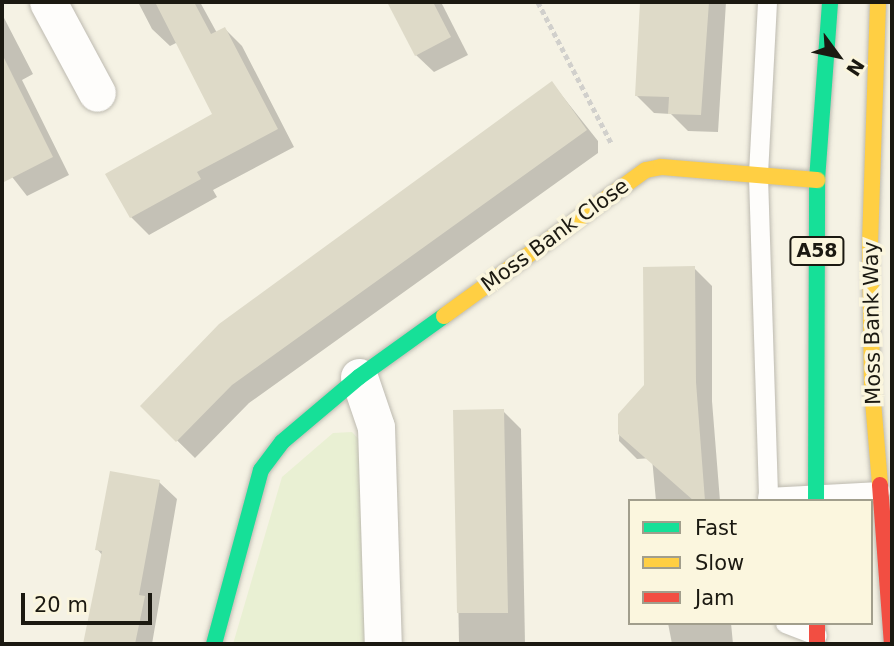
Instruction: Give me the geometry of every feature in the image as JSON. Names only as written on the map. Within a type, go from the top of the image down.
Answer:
[{"type":"main road","name":"A58","points":[[816,498],[817,180],[830,2]]},
{"type":"main road","name":"Moss Bank Way","points":[[878,2],[870,243],[872,389],[892,643]]},
{"type":"main road","name":"Moss Bank Close","points":[[214,644],[261,470],[282,442],[359,377],[630,179],[662,167],[817,180]]},
{"type":"street","points":[[48,2],[97,93]]},
{"type":"street","points":[[359,377],[376,427],[383,644]]},
{"type":"lane","points":[[767,2],[758,176],[767,499],[816,498],[880,491]]},
{"type":"lane","points":[[791,625],[817,634]]},
{"type":"path","points":[[538,2],[630,179]]},
{"type":"green space","points":[[352,432],[366,447],[370,644],[233,644],[282,477],[333,433]]},
{"type":"building","points":[[155,2],[194,2],[211,34],[225,27],[278,129],[197,172],[201,179],[130,218],[105,174],[212,114]]},
{"type":"building","points":[[387,2],[433,2],[451,37],[415,56]]},
{"type":"building","points":[[640,2],[709,2],[701,115],[668,114],[669,97],[635,96]]},
{"type":"building","points":[[2,54],[53,157],[2,183]]},
{"type":"building","points":[[552,81],[587,130],[232,385],[176,442],[140,406],[219,324]]},
{"type":"building","points":[[695,266],[696,382],[705,499],[692,499],[618,434],[618,414],[644,385],[643,267]]},
{"type":"building","points":[[504,409],[508,613],[457,613],[453,410]]},
{"type":"building","points":[[110,471],[160,480],[139,595],[145,596],[135,644],[83,644],[102,551],[95,550]]},
{"type":"traffic: fast","points":[[816,499],[817,180],[830,2]]},
{"type":"traffic: fast","points":[[214,644],[261,470],[282,442],[359,377],[444,316]]},
{"type":"traffic: slow","points":[[878,2],[870,243],[872,389],[880,485]]},
{"type":"traffic: slow","points":[[444,316],[646,170],[661,167],[817,180]]},
{"type":"traffic: jam","points":[[880,485],[892,643]]},
{"type":"traffic: jam","points":[[817,625],[817,644]]}]
